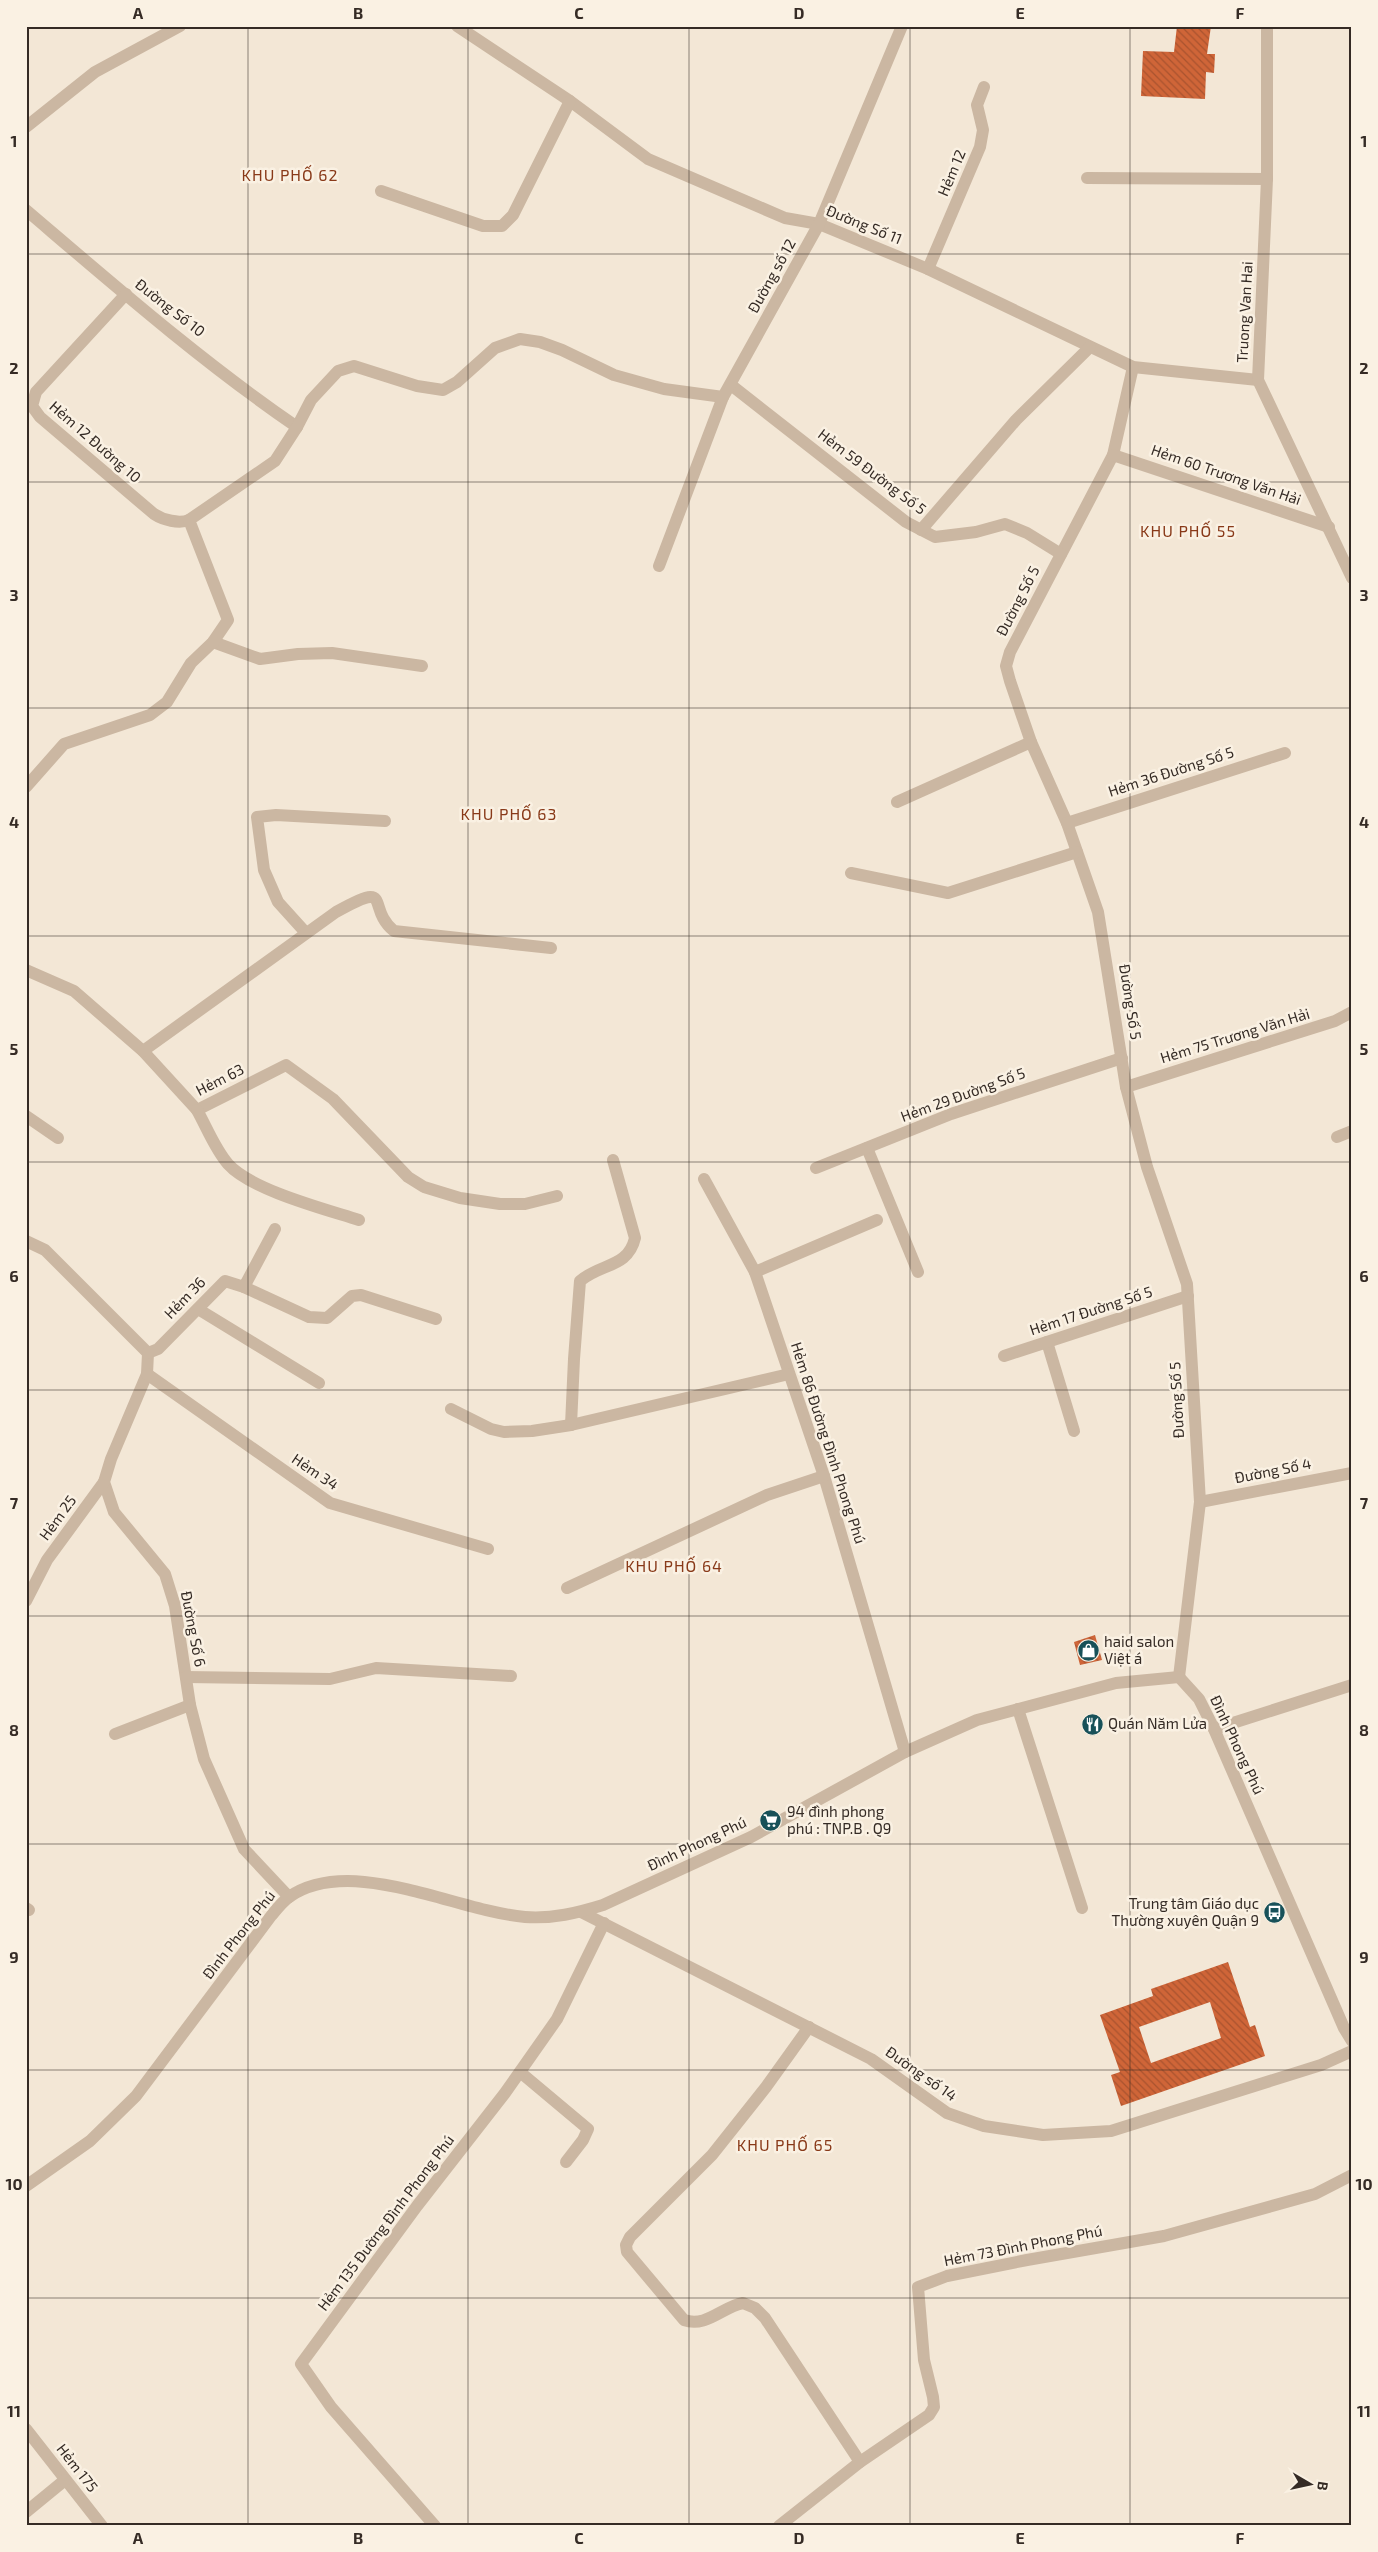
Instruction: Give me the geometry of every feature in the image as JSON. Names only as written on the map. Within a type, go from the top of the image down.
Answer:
[{"type":"street","points":[[26,127],[95,72],[180,26]]},
{"type":"street","name":"Đường Số 11","points":[[457,26],[570,101],[648,159],[785,218],[819,224],[928,269],[1133,367],[1258,380]]},
{"type":"street","name":"Đường số 12","points":[[659,566],[723,397],[819,224],[902,26]]},
{"type":"street","name":"Truong Van Hai","points":[[1267,26],[1267,179],[1258,380],[1352,578]]},
{"type":"street","name":"Hẻm 12","points":[[928,269],[980,147],[983,130],[977,105],[984,87]]},
{"type":"street","points":[[380,191],[484,226],[502,226],[513,215],[570,101]]},
{"type":"street","points":[[1087,178],[1267,179]]},
{"type":"street","name":"Đường Số 10","points":[[26,210],[126,294],[267,406],[297,427]]},
{"type":"street","name":"Hẻm 12 Đường 10","points":[[126,294],[36,392],[32,406],[40,417],[154,514],[167,520],[185,522],[189,520]]},
{"type":"street","points":[[26,786],[64,744],[150,715],[167,702],[191,663],[213,642],[228,620],[189,520],[275,461],[297,427],[311,400],[338,371],[354,366],[417,386],[443,390],[457,382],[495,348],[520,339],[540,342],[614,375],[664,389],[723,397]]},
{"type":"street","points":[[921,530],[1016,420],[1090,347]]},
{"type":"street","name":"Đường Số 5","points":[[1133,367],[1113,455],[1010,652],[1006,666],[1031,742],[1067,823],[1101,928],[1126,1087],[1147,1167],[1187,1284],[1200,1502],[1179,1677]]},
{"type":"street","name":"Hẻm 59 Đường Số 5","points":[[731,385],[906,522],[921,530],[936,537],[976,532],[1005,524],[1027,533],[1061,554]]},
{"type":"street","name":"Hẻm 60 Trương Văn Hải","points":[[1113,455],[1329,527]]},
{"type":"street","points":[[213,642],[260,658],[332,653],[422,666]]},
{"type":"street","points":[[897,802],[1031,742]]},
{"type":"street","name":"Hẻm 36 Đường Số 5","points":[[1067,823],[1285,753]]},
{"type":"street","points":[[306,933],[278,902],[264,870],[257,817],[276,815],[385,821]]},
{"type":"street","points":[[850,873],[948,893],[1077,852]]},
{"type":"street","points":[[143,1051],[336,912],[369,896],[378,902],[387,924],[394,931],[552,948]]},
{"type":"street","name":"Hẻm 63","points":[[26,970],[74,991],[143,1051],[197,1110],[286,1065],[333,1099],[408,1177],[424,1188],[460,1198],[500,1204],[525,1204],[557,1196]]},
{"type":"street","name":"Hẻm 75 Trương Văn Hải","points":[[1126,1087],[1335,1021],[1352,1012]]},
{"type":"street","name":"Hẻm 29 Đường Số 5","points":[[816,1168],[951,1114],[1122,1058]]},
{"type":"street","points":[[197,1110],[221,1154],[237,1172],[274,1191],[359,1220]]},
{"type":"street","points":[[26,1116],[58,1138]]},
{"type":"street","points":[[1337,1138],[1352,1131]]},
{"type":"street","points":[[867,1148],[918,1272]]},
{"type":"street","points":[[571,1425],[580,1281],[588,1274],[624,1258],[632,1251],[635,1238],[613,1160]]},
{"type":"street","name":"Hẻm 86 Đường Đình Phong Phú","points":[[704,1179],[754,1272],[824,1476],[905,1752]]},
{"type":"street","points":[[754,1272],[877,1220]]},
{"type":"street","points":[[275,1229],[244,1287],[308,1317],[327,1318],[352,1296],[360,1295],[436,1319]]},
{"type":"street","points":[[26,1241],[45,1250],[148,1353],[147,1374],[111,1459],[104,1482]]},
{"type":"street","name":"Hẻm 36","points":[[148,1353],[158,1349],[225,1281],[244,1287]]},
{"type":"street","name":"Hẻm 17 Đường Số 5","points":[[1004,1356],[1188,1296]]},
{"type":"street","points":[[198,1309],[319,1383]]},
{"type":"street","points":[[1047,1342],[1074,1431]]},
{"type":"street","name":"Hẻm 34","points":[[147,1374],[330,1503],[488,1549]]},
{"type":"street","points":[[451,1409],[491,1429],[504,1432],[518,1432],[571,1425],[789,1374]]},
{"type":"street","name":"Đường Số 4","points":[[1200,1502],[1352,1473]]},
{"type":"street","points":[[568,1588],[767,1495],[824,1476]]},
{"type":"street","name":"Hẻm 25","points":[[26,1601],[48,1560],[104,1482]]},
{"type":"street","name":"Đường Số 6","points":[[104,1482],[114,1512],[165,1574],[175,1606],[190,1705],[204,1758],[244,1849],[289,1897]]},
{"type":"street","points":[[186,1677],[330,1680],[376,1668],[511,1676]]},
{"type":"street","name":"Đình Phong Phú","points":[[26,2186],[90,2141],[136,2096],[271,1916],[289,1897],[319,1883],[345,1880],[376,1883],[471,1907],[524,1917],[554,1918],[581,1912],[603,1905],[751,1837],[905,1752],[978,1720],[1116,1683],[1179,1677],[1199,1699],[1348,2026],[1352,2041]]},
{"type":"street","points":[[1214,1729],[1352,1685]]},
{"type":"street","points":[[115,1734],[190,1705]]},
{"type":"street","points":[[1018,1709],[1082,1908]]},
{"type":"street","name":"Đường số 14","points":[[581,1912],[871,2059],[947,2113],[984,2126],[1043,2135],[1111,2131],[1321,2065],[1352,2051]]},
{"type":"street","name":"Hẻm 135 Đường Đình Phong Phú","points":[[434,2526],[332,2406],[301,2364],[520,2072],[556,2019],[604,1923]]},
{"type":"street","points":[[808,2027],[766,2088],[712,2155],[630,2238],[626,2245],[627,2252],[684,2320],[704,2321],[743,2303],[755,2308],[765,2318],[860,2462]]},
{"type":"street","points":[[520,2072],[588,2130],[583,2140],[566,2162]]},
{"type":"street","name":"Hẻm 73 Đình Phong Phú","points":[[779,2526],[860,2462],[929,2415],[934,2407],[924,2360],[918,2287],[947,2276],[1164,2236],[1315,2194],[1352,2175]]},
{"type":"street","name":"Hẻm 175","points":[[26,2429],[102,2526]]},
{"type":"street","points":[[26,2512],[65,2480]]},
{"type":"building","points":[[1177,26],[1211,26],[1207,54],[1215,54],[1214,73],[1206,72],[1205,99],[1141,96],[1143,51],[1174,52]]},
{"type":"building","name":"haid salon Việt á","points":[[1095,1635],[1102,1660],[1080,1665],[1074,1642]]},
{"type":"building","points":[[1228,1962],[1250,2027],[1255,2025],[1265,2056],[1121,2106],[1111,2075],[1120,2072],[1100,2015],[1153,1996],[1151,1989]],"holes":[[[1210,2002],[1221,2038],[1151,2063],[1139,2027]]]},
{"type":"place","name":"haid salon Việt á","points":[[1088,1651]]},
{"type":"place","name":"Quán Năm Lửa","points":[[1092,1724]]},
{"type":"place","name":"94 đình phong phú : TNP.B . Q9","points":[[771,1821]]},
{"type":"place","name":"Trung tâm Giáo dục Thường xuyên Quận 9","points":[[1275,1913]]},
{"type":"district","name":"KHU PHỐ 62","points":[[290,175]]},
{"type":"district","name":"KHU PHỐ 55","points":[[1188,531]]},
{"type":"district","name":"KHU PHỐ 63","points":[[509,814]]},
{"type":"district","name":"KHU PHỐ 64","points":[[674,1566]]},
{"type":"district","name":"KHU PHỐ 65","points":[[785,2145]]}]
